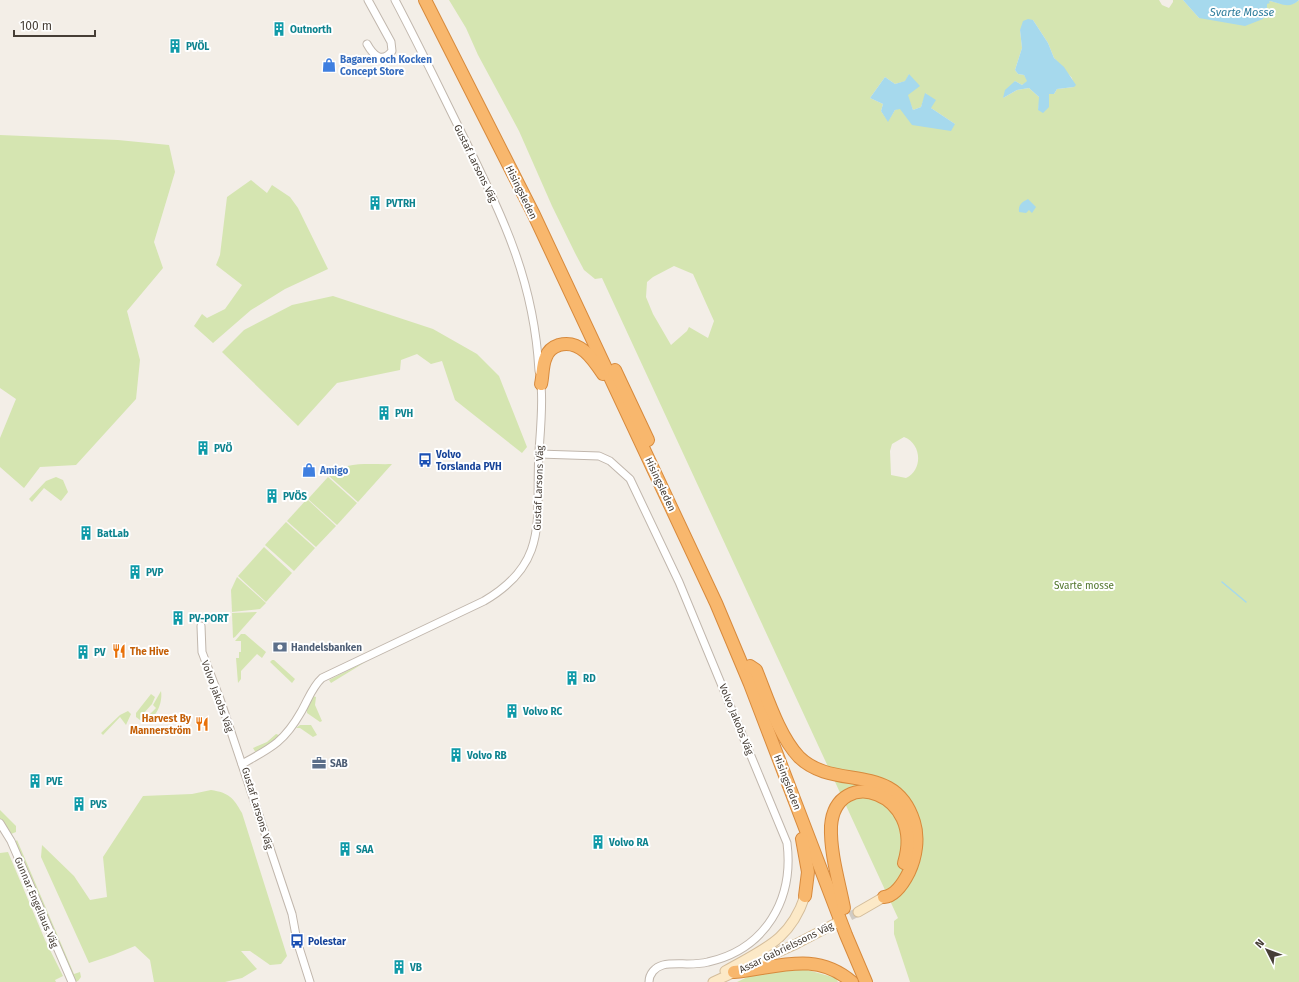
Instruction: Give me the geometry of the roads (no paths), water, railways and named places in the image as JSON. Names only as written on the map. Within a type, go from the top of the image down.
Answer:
[{"type":"highway","name":"Hisingsleden","points":[[425,0],[531,209],[716,603],[787,781],[846,935],[866,982]]},
{"type":"highway","name":"Hisingsleden","points":[[433,0],[565,264],[696,544],[750,666],[874,982]]},
{"type":"highway","points":[[541,384],[544,361],[547,354],[556,346],[568,344],[580,348],[588,353],[610,386],[615,390]]},
{"type":"highway","points":[[750,666],[756,670],[788,743],[801,758],[815,769],[827,773],[868,779],[883,784],[896,793],[907,805],[915,826],[916,846],[914,858],[902,883],[889,897],[884,897]]},
{"type":"highway","points":[[787,781],[787,791],[806,857],[808,878],[805,896]]},
{"type":"highway","points":[[844,908],[832,845],[831,825],[835,811],[839,805],[845,799],[859,793],[871,792],[888,800],[902,816],[907,832],[907,850],[903,869],[884,897]]},
{"type":"highway","points":[[734,972],[802,962],[837,971],[852,982]]},
{"type":"street","points":[[367,44],[373,54],[381,58],[388,56],[392,49],[391,42],[368,0]]},
{"type":"street","name":"Gustaf Larsons Väg","points":[[310,982],[297,942],[292,914],[242,764],[273,748],[280,741],[300,713],[315,686],[322,678],[498,593],[516,576],[528,559],[536,538],[539,499],[541,384],[530,303],[520,264],[510,236],[442,92],[395,0]]},
{"type":"street","name":"Volvo Jakobs Väg","points":[[539,454],[599,456],[610,461],[630,479],[679,582],[787,843],[789,860],[784,886],[777,909],[763,932],[749,945],[722,958],[695,964],[660,966],[652,972],[648,982]]},
{"type":"street","name":"Volvo Jakobs Väg","points":[[201,626],[202,652],[242,764]]},
{"type":"street","name":"Gunnar Engellaus Väg","points":[[0,823],[11,841],[72,982]]},
{"type":"street","name":"Assar Gabrielssons Väg","points":[[709,982],[768,946],[786,932],[798,914],[805,896]]},
{"type":"street","points":[[858,912],[884,897]]},
{"type":"street","name":"Assar Gabrielssons Väg","points":[[713,982],[790,947],[838,922]]},
{"type":"water","name":"Svarte Mosse","points":[[1183,0],[1299,0],[1292,5],[1270,1],[1270,3],[1267,4],[1267,11],[1263,19],[1245,26],[1199,18]]},
{"type":"water","points":[[1028,19],[1033,20],[1048,43],[1054,58],[1064,67],[1076,85],[1074,87],[1057,89],[1054,94],[1049,94],[1049,107],[1043,113],[1038,110],[1039,97],[1029,88],[1017,90],[1003,98],[1005,90],[1015,81],[1022,85],[1027,81],[1024,75],[1018,74],[1015,70],[1022,48],[1020,30],[1023,21]]},
{"type":"water","points":[[909,74],[920,86],[908,95],[913,110],[921,107],[925,93],[936,100],[931,108],[955,124],[951,131],[912,125],[900,109],[895,110],[888,122],[881,111],[883,104],[870,98],[885,77],[895,84],[905,81]]},
{"type":"water","points":[[1028,199],[1036,207],[1032,213],[1029,210],[1026,213],[1019,212],[1019,207],[1021,204]]},
{"type":"waterway","points":[[1222,582],[1246,602]]},
{"type":"tunnel","points":[[838,922],[858,912]]},
{"type":"place","name":"Outnorth","points":[[279,29]]},
{"type":"place","name":"PVÖL","points":[[175,46]]},
{"type":"place","name":"Bagaren och Kocken Concept Store","points":[[329,65]]},
{"type":"place","name":"PVTRH","points":[[375,203]]},
{"type":"place","name":"PVH","points":[[384,413]]},
{"type":"place","name":"PVÖ","points":[[203,448]]},
{"type":"place","name":"Volvo Torslanda PVH","points":[[425,460]]},
{"type":"place","name":"Amigo","points":[[309,470]]},
{"type":"place","name":"PVÖS","points":[[272,496]]},
{"type":"place","name":"BatLab","points":[[86,533]]},
{"type":"place","name":"PVP","points":[[135,572]]},
{"type":"place","name":"PV-PORT","points":[[178,618]]},
{"type":"place","name":"Handelsbanken","points":[[280,647]]},
{"type":"place","name":"The Hive","points":[[119,651]]},
{"type":"place","name":"PV","points":[[83,652]]},
{"type":"place","name":"RD","points":[[572,678]]},
{"type":"place","name":"Volvo RC","points":[[512,711]]},
{"type":"place","name":"Harvest By Mannerström","points":[[202,724]]},
{"type":"place","name":"Volvo RB","points":[[456,755]]},
{"type":"place","name":"SAB","points":[[319,763]]},
{"type":"place","name":"PVE","points":[[35,781]]},
{"type":"place","name":"PVS","points":[[79,804]]},
{"type":"place","name":"Volvo RA","points":[[598,842]]},
{"type":"place","name":"SAA","points":[[345,849]]},
{"type":"place","name":"Polestar","points":[[297,941]]},
{"type":"place","name":"VB","points":[[399,967]]},
{"type":"park label","name":"Svarte mosse","points":[[1084,585]]}]
